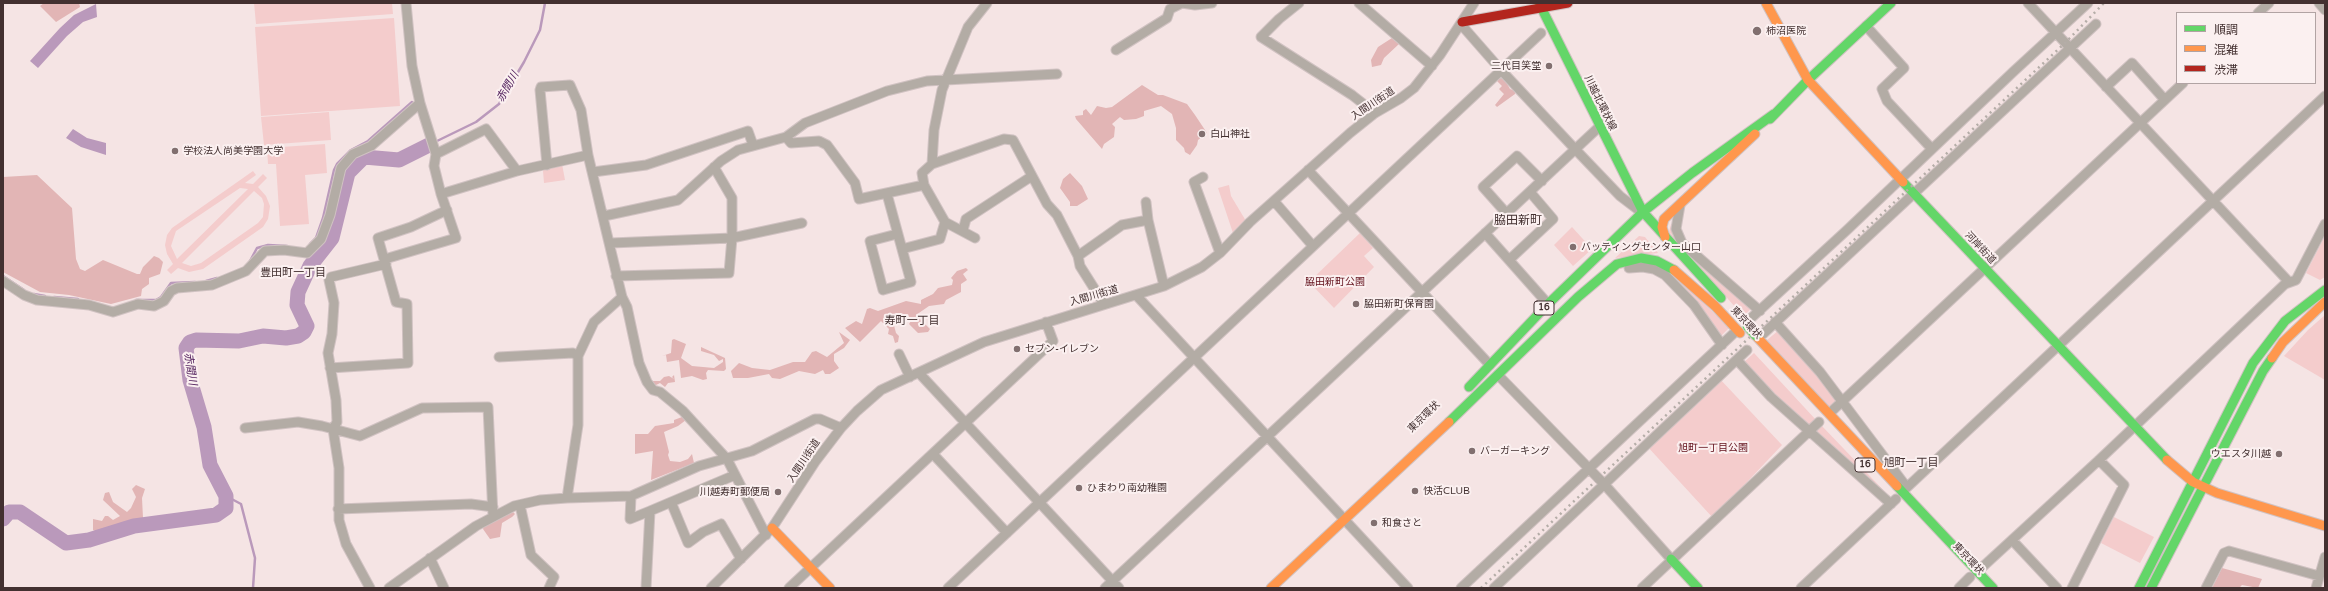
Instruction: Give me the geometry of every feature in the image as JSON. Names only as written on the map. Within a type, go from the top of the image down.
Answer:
[{"type":"main road","points":[[1462,22],[1540,5],[1568,3]]},
{"type":"main road","name":"河岸街道","points":[[1766,3],[1808,80],[2058,347],[2174,467],[2202,487],[2230,498],[2325,526]]},
{"type":"main road","points":[[1665,237],[1662,223],[1764,126],[1808,80],[1891,3]]},
{"type":"main road","name":"川越北環状線","points":[[1540,5],[1645,219]]},
{"type":"main road","points":[[1645,219],[1692,173],[1774,114]]},
{"type":"main road","points":[[1645,219],[1764,126]]},
{"type":"main road","points":[[1645,219],[1652,235],[1715,306]]},
{"type":"main road","name":"東京環状","points":[[1645,219],[1665,237],[1742,328],[1899,496],[1974,575],[1993,588]]},
{"type":"main road","name":"東京環状","points":[[1464,400],[1490,365],[1548,304],[1645,219]]},
{"type":"main road","name":"東京環状","points":[[1340,517],[1412,457],[1464,400],[1645,219]]},
{"type":"main road","name":"東京環状","points":[[1464,400],[1498,375],[1610,268],[1625,261],[1641,258],[1658,261],[1676,271],[1742,328]]},
{"type":"main road","points":[[2139,588],[2243,381],[2265,346],[2285,321],[2325,290]]},
{"type":"main road","points":[[2151,588],[2238,416],[2274,355],[2299,325],[2325,302]]},
{"type":"main road","name":"東京環状","points":[[1268,585],[1340,517],[1450,407]]},
{"type":"main road","points":[[769,531],[811,567],[830,588]]},
{"type":"main road","points":[[1671,559],[1698,588]]},
{"type":"main road","name":"東京環状","points":[[1974,575],[1980,588]]},
{"type":"street","points":[[370,588],[346,544],[338,509],[339,468],[333,429],[337,422],[337,414],[328,353],[332,334],[334,303],[329,280],[331,277],[456,238],[441,194],[434,166],[436,154],[420,103],[412,66],[406,3]]},
{"type":"street","points":[[932,164],[934,130],[942,90],[968,27],[987,3]]},
{"type":"street","points":[[1162,3],[1170,9]]},
{"type":"street","points":[[1116,50],[1167,18],[1170,9],[1182,3],[1212,3]]},
{"type":"street","points":[[1300,3],[1261,37],[1339,86],[1375,113]]},
{"type":"street","points":[[1359,3],[1432,66]]},
{"type":"street","name":"入間川街道","points":[[711,588],[769,531],[815,462],[841,428],[857,411],[881,390],[984,342],[1164,286],[1192,273],[1220,253],[1250,222],[1375,113],[1407,94],[1432,66],[1474,3]]},
{"type":"street","points":[[2028,3],[2213,203],[2289,282]]},
{"type":"street","points":[[1461,588],[1742,328],[2088,3]]},
{"type":"street","points":[[2259,12],[2269,3]]},
{"type":"street","points":[[2319,3],[2325,10]]},
{"type":"street","points":[[1462,22],[1465,30],[1500,69],[1620,196],[1645,219]]},
{"type":"street","points":[[1494,588],[1737,360],[1754,340],[1914,194],[2096,24]]},
{"type":"street","points":[[1866,26],[1904,68],[1882,89],[1887,101],[1932,148]]},
{"type":"street","points":[[948,588],[1500,69],[1541,33]]},
{"type":"street","points":[[2106,87],[2132,63],[2165,100]]},
{"type":"street","points":[[604,216],[678,200],[714,167],[738,150],[786,137],[806,123],[866,98],[927,81],[1057,74]]},
{"type":"street","points":[[1833,410],[2015,238],[2182,84]]},
{"type":"street","points":[[547,165],[540,90],[541,87],[570,85],[581,110],[588,155],[604,216],[616,276],[622,297],[627,307],[639,363],[647,382],[653,390],[660,392],[683,410],[727,459],[769,531]]},
{"type":"street","points":[[1801,588],[2213,203],[2325,96]]},
{"type":"street","points":[[3,281],[24,295],[37,300],[89,306],[113,312],[138,304],[154,306],[164,301],[171,291],[177,288],[212,286],[246,271],[264,251],[284,250],[307,253],[321,239],[330,215],[341,168],[344,164],[353,154],[371,146],[420,103]]},
{"type":"street","points":[[1105,588],[1116,585],[1267,438],[1599,127]]},
{"type":"street","points":[[436,154],[486,129],[517,171]]},
{"type":"street","points":[[593,172],[646,165],[748,131],[753,145]]},
{"type":"street","points":[[786,137],[791,143],[819,142],[827,145],[855,184],[859,199],[924,185]]},
{"type":"street","points":[[974,238],[963,230],[945,222],[924,185],[922,173],[932,164],[1004,139],[1013,140],[1047,204],[1057,215],[1078,256],[1080,266],[1104,304]]},
{"type":"street","points":[[441,194],[517,171],[588,155]]},
{"type":"street","points":[[1507,214],[1483,187],[1516,156],[1542,181]]},
{"type":"street","points":[[616,276],[729,273],[732,238],[732,198],[714,167]]},
{"type":"street","points":[[1308,170],[1349,212],[1490,365]]},
{"type":"street","points":[[963,230],[966,219],[1032,176]]},
{"type":"street","points":[[1203,177],[1194,182],[1220,253]]},
{"type":"street","points":[[1509,260],[1553,217],[1530,192]]},
{"type":"street","points":[[887,194],[911,282],[883,290],[870,241],[897,234]]},
{"type":"street","points":[[1146,202],[1148,220],[1164,286]]},
{"type":"street","points":[[1274,202],[1312,245]]},
{"type":"street","points":[[1680,205],[1676,229],[1682,243],[1760,311]]},
{"type":"street","points":[[330,368],[408,363],[407,304],[396,302],[378,238],[411,227],[447,210]]},
{"type":"street","points":[[1078,256],[1122,225],[1148,220]]},
{"type":"street","points":[[902,249],[940,239],[945,222]]},
{"type":"street","points":[[610,244],[732,238],[802,223]]},
{"type":"street","points":[[1959,588],[2099,460],[2289,282],[2296,280],[2301,274],[2325,224]]},
{"type":"street","points":[[1485,234],[1548,304]]},
{"type":"street","points":[[1598,279],[1636,267],[1654,269],[1665,275],[1694,305],[1722,345]]},
{"type":"street","points":[[1136,295],[1340,517],[1408,588]]},
{"type":"street","points":[[567,498],[578,425],[578,356],[594,322],[622,297]]},
{"type":"street","points":[[789,588],[1053,341],[1046,322]]},
{"type":"street","points":[[1775,322],[1820,372],[1842,402],[1899,496]]},
{"type":"street","points":[[499,357],[573,353],[578,356]]},
{"type":"street","points":[[899,354],[914,375],[965,424],[1116,585]]},
{"type":"street","points":[[1737,360],[1771,397],[1809,432],[1899,496]]},
{"type":"street","points":[[1498,375],[1604,484],[1671,559]]},
{"type":"street","points":[[245,428],[298,422],[360,436],[422,408],[488,407],[493,512]]},
{"type":"street","points":[[389,588],[493,512],[520,504],[567,498],[631,496],[693,468],[727,459],[784,436],[815,419],[820,419],[841,428]]},
{"type":"street","points":[[1642,588],[1671,559],[1819,422]]},
{"type":"street","points":[[933,454],[1007,533]]},
{"type":"street","points":[[2072,588],[2124,485],[2099,460]]},
{"type":"street","points":[[631,496],[630,519],[735,475]]},
{"type":"street","points":[[671,502],[688,543],[703,532],[721,524],[741,559]]},
{"type":"street","points":[[338,509],[471,504],[493,512]]},
{"type":"street","points":[[520,504],[531,555],[554,577],[549,588]]},
{"type":"street","points":[[646,588],[650,511]]},
{"type":"street","points":[[2012,540],[2057,588]]},
{"type":"street","points":[[2206,588],[2224,553],[2229,551],[2319,576]]},
{"type":"street","points":[[2316,588],[2325,557]]},
{"type":"street","points":[[430,558],[444,588]]},
{"type":"green space","points":[[254,3],[392,3],[393,14],[256,24]]},
{"type":"green space","points":[[394,18],[400,106],[261,116],[255,27]]},
{"type":"green space","points":[[329,112],[331,140],[264,145],[261,117]]},
{"type":"green space","points":[[325,144],[327,173],[305,175],[309,224],[280,226],[276,164],[268,164],[267,148]]},
{"type":"green space","points":[[562,164],[565,180],[544,183],[543,171],[545,168]]},
{"type":"green space","points":[[253,171],[256,175],[245,183],[253,184],[263,174],[267,178],[258,187],[266,196],[270,206],[268,219],[263,227],[203,269],[189,272],[178,268],[171,274],[167,270],[173,264],[167,254],[165,245],[167,235],[172,228]],"holes":[[[240,188],[248,189],[177,259],[171,246],[176,231]],[[254,191],[262,198],[264,204],[263,217],[258,223],[201,263],[191,266],[182,263]]]},
{"type":"green space","points":[[1229,185],[1231,196],[1246,221],[1233,233],[1218,188]]},
{"type":"green space","points":[[1671,224],[1674,224],[1674,235],[1753,307],[1743,316],[1669,232]]},
{"type":"green space","name":"バッティングセンター山口","points":[[1572,227],[1592,249],[1573,266],[1554,245]]},
{"type":"green space","name":"脇田新町公園","points":[[1360,233],[1373,248],[1364,256],[1374,267],[1334,308],[1309,282]]},
{"type":"green space","points":[[1639,236],[1645,237],[1658,253],[1615,258]]},
{"type":"green space","points":[[2325,236],[2325,277],[2320,280],[2306,273]]},
{"type":"green space","points":[[1638,262],[1651,263],[1672,272],[1729,328],[1721,336],[1679,283],[1660,269],[1639,264],[1615,270],[1623,265]]},
{"type":"green space","points":[[2325,315],[2325,380],[2284,356],[2308,330]]},
{"type":"green space","points":[[1779,330],[1838,401],[1830,408],[1767,340]]},
{"type":"green space","points":[[1754,353],[1817,421],[1807,427],[1743,363]]},
{"type":"green space","name":"旭町一丁目公園","points":[[1719,378],[1782,445],[1713,518],[1646,445]]},
{"type":"green space","points":[[1821,425],[1890,497],[1813,432]]},
{"type":"green space","points":[[2114,517],[2154,537],[2140,563],[2101,543]]},
{"type":"shaded area","points":[[44,3],[79,3],[80,7],[56,22],[40,6]]},
{"type":"shaded area","points":[[96,4],[97,17],[83,22],[67,36],[38,68],[30,61],[74,15]]},
{"type":"shaded area","points":[[1392,38],[1399,44],[1384,58],[1381,65],[1372,67],[1371,60],[1378,47]]},
{"type":"shaded area","points":[[1500,78],[1504,78],[1510,89],[1515,91],[1515,94],[1497,107],[1495,105],[1504,94],[1499,89],[1502,86],[1497,81]]},
{"type":"shaded area","points":[[1142,85],[1158,95],[1163,95],[1187,104],[1195,115],[1207,133],[1198,140],[1197,145],[1190,155],[1185,152],[1184,148],[1176,140],[1176,128],[1172,114],[1161,106],[1144,111],[1144,116],[1136,119],[1124,120],[1120,117],[1112,124],[1115,127],[1114,137],[1104,144],[1102,149],[1076,119],[1075,116],[1083,115],[1083,111],[1086,109],[1091,115],[1097,106],[1106,108],[1112,107]]},
{"type":"shaded area","points":[[73,129],[87,138],[106,143],[106,155],[81,147],[66,138]]},
{"type":"shaded area","points":[[1070,173],[1082,186],[1088,199],[1077,206],[1070,206],[1070,202],[1060,188],[1063,179]]},
{"type":"shaded area","points":[[37,175],[72,208],[76,259],[80,269],[85,271],[103,260],[140,274],[143,267],[154,256],[163,262],[160,274],[149,278],[149,284],[142,289],[141,296],[111,304],[69,295],[40,292],[3,272],[3,177]]},
{"type":"shaded area","points":[[966,268],[968,270],[963,274],[967,280],[961,284],[961,292],[946,300],[944,304],[929,306],[916,315],[930,329],[928,332],[918,333],[909,324],[911,321],[908,314],[892,318],[896,333],[899,336],[898,342],[895,343],[893,336],[888,334],[889,329],[881,321],[860,342],[845,328],[856,321],[862,324],[867,309],[870,308],[878,311],[906,301],[921,304],[921,300],[933,294],[938,288],[952,285],[953,280],[951,278],[957,271]]},
{"type":"shaded area","points":[[839,332],[850,340],[844,348],[834,354],[834,361],[839,368],[830,374],[825,374],[823,370],[815,374],[799,371],[780,379],[772,378],[769,374],[748,378],[733,378],[731,371],[739,363],[752,368],[770,370],[793,362],[805,362],[812,352],[816,351],[827,357],[844,343]]},
{"type":"shaded area","points":[[674,339],[686,344],[681,358],[692,366],[714,368],[723,362],[723,359],[719,361],[714,355],[701,351],[701,347],[725,358],[726,369],[724,371],[708,370],[706,373],[707,379],[703,380],[692,376],[681,378],[679,360],[667,362],[666,355],[662,356],[671,353],[672,340]]},
{"type":"shaded area","points":[[674,375],[675,382],[668,383],[665,387],[660,383],[654,386],[653,384],[652,381],[660,381],[664,377],[669,376],[674,379],[672,377]]},
{"type":"shaded area","points":[[682,417],[686,420],[678,426],[664,432],[669,452],[668,455],[670,461],[680,462],[688,459],[692,454],[694,463],[651,480],[653,451],[635,454],[635,434],[648,434],[655,426],[674,423],[674,420]]},
{"type":"shaded area","points":[[136,485],[145,489],[142,498],[143,518],[135,524],[118,528],[115,526],[113,530],[102,534],[93,530],[93,519],[102,521],[105,516],[108,516],[113,520],[120,516],[103,500],[105,493],[109,492],[113,502],[127,512],[131,508],[136,497],[132,489]]},
{"type":"shaded area","points":[[513,512],[515,514],[512,517],[502,523],[500,537],[490,539],[483,529],[484,526]]},
{"type":"shaded area","points":[[2222,568],[2262,579],[2258,588],[2242,585],[2239,588],[2212,588]]},
{"type":"waterway","name":"赤間川","points":[[437,141],[476,122],[499,104],[524,62],[540,30],[545,3]]},
{"type":"waterway","points":[[310,244],[316,238],[323,218],[334,170],[337,164],[351,150],[368,141],[412,102]]},
{"type":"waterway","name":"赤間川","points":[[3,519],[9,512],[20,512],[66,543],[89,540],[134,526],[216,515],[226,508],[226,496],[210,465],[204,427],[190,380],[186,348],[190,342],[196,340],[239,341],[263,336],[286,338],[298,336],[304,332],[307,326],[297,305],[298,292],[310,266],[332,238],[348,173],[364,157],[399,160],[429,145]]},
{"type":"waterway","points":[[250,261],[257,248],[268,245],[287,246]]},
{"type":"waterway","points":[[3,276],[24,290]]},
{"type":"waterway","points":[[206,281],[217,278]]},
{"type":"waterway","points":[[136,300],[156,300],[161,297],[171,283],[195,282]]},
{"type":"waterway","points":[[34,294],[45,296]]},
{"type":"waterway","points":[[54,297],[78,299]]},
{"type":"waterway","points":[[226,496],[241,504],[255,558],[253,588]]},
{"type":"railway","points":[[1481,588],[2065,43],[2104,3]]},
{"type":"traffic: fast","points":[[1539,3],[1643,212],[1692,173],[1774,114]]},
{"type":"traffic: fast","points":[[1770,119],[1808,80],[1891,3]]},
{"type":"traffic: fast","points":[[1903,182],[2167,460]]},
{"type":"traffic: fast","points":[[1643,212],[1721,298]]},
{"type":"traffic: fast","points":[[1469,387],[1548,304],[1643,212]]},
{"type":"traffic: fast","points":[[1449,422],[1578,297],[1617,264],[1641,258],[1657,261],[1674,270]]},
{"type":"traffic: fast","points":[[2139,588],[2253,363],[2285,321],[2325,290]]},
{"type":"traffic: fast","points":[[1747,326],[1756,336]]},
{"type":"traffic: fast","points":[[2151,588],[2263,371],[2272,358]]},
{"type":"traffic: fast","points":[[1897,486],[1993,588]]},
{"type":"traffic: fast","points":[[1671,559],[1698,588]]},
{"type":"traffic: slow","points":[[1766,3],[1808,80],[1903,182]]},
{"type":"traffic: slow","points":[[1665,237],[1662,227],[1664,219],[1755,134]]},
{"type":"traffic: slow","points":[[1674,270],[1715,306],[1740,333]]},
{"type":"traffic: slow","points":[[2272,358],[2283,342],[2325,302]]},
{"type":"traffic: slow","points":[[1756,336],[1897,486]]},
{"type":"traffic: slow","points":[[1271,588],[1449,422]]},
{"type":"traffic: slow","points":[[2167,460],[2193,482],[2217,493],[2325,526]]},
{"type":"traffic: slow","points":[[772,528],[830,588]]},
{"type":"traffic: jam","points":[[1462,22],[1568,3]]},
{"type":"place","name":"柿沼医院","points":[[1757,31]]},
{"type":"place","name":"二代目笑堂","points":[[1549,66]]},
{"type":"place","name":"白山神社","points":[[1202,134]]},
{"type":"place","name":"学校法人尚美学園大学","points":[[175,151]]},
{"type":"place","name":"バッティングセンター山口","points":[[1573,247]]},
{"type":"place","name":"脇田新町保育園","points":[[1356,304]]},
{"type":"place","name":"セブン-イレブン","points":[[1017,349]]},
{"type":"place","name":"バーガーキング","points":[[1472,451]]},
{"type":"place","name":"ウエスタ川越","points":[[2279,454]]},
{"type":"place","name":"ひまわり南幼稚園","points":[[1079,488]]},
{"type":"place","name":"快活CLUB","points":[[1415,491]]},
{"type":"place","name":"川越寿町郵便局","points":[[778,492]]},
{"type":"place","name":"和食さと","points":[[1374,523]]},
{"type":"district","name":"脇田新町","points":[[1518,221]]},
{"type":"district","name":"豊田町一丁目","points":[[293,273]]},
{"type":"district","name":"寿町一丁目","points":[[912,321]]},
{"type":"district","name":"旭町一丁目","points":[[1911,463]]}]
